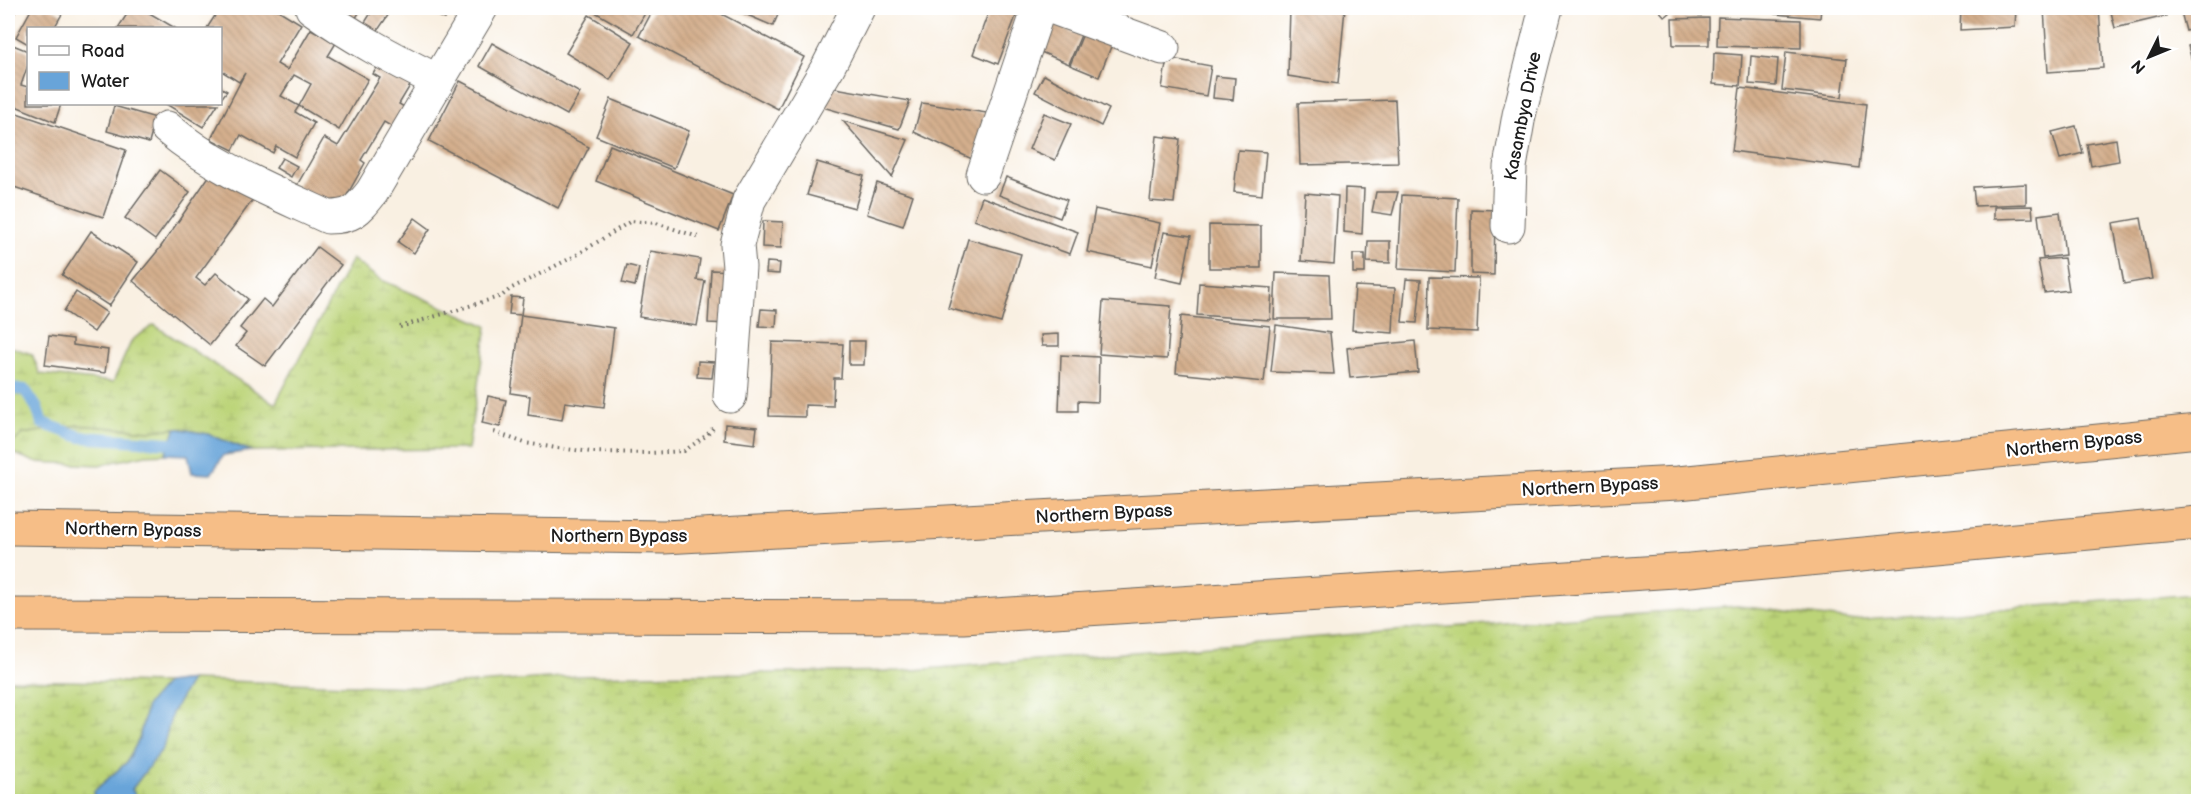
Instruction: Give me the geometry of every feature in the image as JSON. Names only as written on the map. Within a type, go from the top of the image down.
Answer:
[{"type":"highway","name":"Northern Bypass","points":[[8,528],[664,537],[1678,483],[2199,431]]},
{"type":"highway","points":[[8,615],[964,617],[1690,570],[2199,523]]},
{"type":"street","points":[[312,8],[377,51],[438,81]]},
{"type":"street","points":[[167,128],[190,147],[216,163],[328,217],[345,217],[360,208],[372,192],[482,8]]},
{"type":"street","points":[[730,396],[739,267],[737,245],[749,200],[828,66],[858,8]]},
{"type":"street","points":[[983,175],[1039,8]]},
{"type":"street","points":[[1053,8],[1163,48]]},
{"type":"street","name":"Kasambya Drive","points":[[1508,226],[1510,167],[1519,115],[1546,8]]},
{"type":"path","points":[[400,327],[502,296],[510,289],[575,256],[631,221],[656,223],[714,242],[737,245]]},
{"type":"path","points":[[494,432],[525,443],[592,452],[684,451],[707,435],[722,416],[730,396]]},
{"type":"green space","points":[[352,259],[379,279],[487,326],[468,449],[251,451],[208,434],[176,428],[151,431],[78,425],[23,434],[8,447],[8,346],[32,354],[40,374],[113,382],[132,340],[154,325],[275,404]]},
{"type":"green space","points":[[78,425],[151,431],[176,428],[165,454],[146,455],[99,465],[35,462],[8,451],[8,447],[23,434]]},
{"type":"green space","points":[[2198,594],[2198,801],[138,802],[132,789],[163,748],[172,713],[191,680],[417,687],[578,676],[901,671],[1738,606],[1851,620]]},
{"type":"green space","points":[[8,680],[166,683],[147,706],[139,739],[127,762],[94,791],[93,801],[8,802]]},
{"type":"water","points":[[176,428],[208,434],[251,451],[224,455],[211,474],[192,473],[188,455],[165,454]]},
{"type":"water","points":[[191,680],[172,713],[163,748],[132,789],[138,801],[93,801],[94,791],[127,762],[139,739],[147,705],[166,683]]},
{"type":"building","points":[[8,8],[18,8],[8,23]]},
{"type":"building","points":[[32,8],[51,8],[62,14],[55,27],[27,27],[27,43],[16,37]]},
{"type":"building","points":[[131,8],[141,8],[173,27],[119,27]]},
{"type":"building","points":[[220,8],[275,8],[301,24],[277,64],[287,70],[311,29],[336,43],[328,56],[368,79],[339,130],[299,106],[295,112],[314,123],[295,157],[276,146],[273,153],[241,135],[233,150],[211,139],[245,73],[239,82],[222,71],[222,27],[208,27]],"holes":[[[294,75],[311,84],[299,106],[281,96]]]},
{"type":"building","points":[[333,8],[362,8],[354,21]]},
{"type":"building","points":[[374,8],[393,8],[376,33],[364,24]]},
{"type":"building","points":[[417,8],[450,8],[445,19]]},
{"type":"building","points":[[588,8],[648,8],[633,34]]},
{"type":"building","points":[[654,8],[710,8],[804,57],[778,109],[639,36]]},
{"type":"building","points":[[731,8],[781,8],[773,26]]},
{"type":"building","points":[[990,8],[1019,8],[998,64],[973,54]]},
{"type":"building","points":[[1290,8],[1345,8],[1338,84],[1288,76]]},
{"type":"building","points":[[1657,8],[1667,8],[1671,12],[1665,17]]},
{"type":"building","points":[[1776,8],[1821,8],[1820,18],[1775,14]]},
{"type":"building","points":[[1859,8],[1859,11],[1837,9]]},
{"type":"building","points":[[1961,8],[2016,8],[2015,27],[1960,30]]},
{"type":"building","points":[[2099,8],[2103,68],[2048,72],[2044,9]]},
{"type":"building","points":[[2110,8],[2164,8],[2166,16],[2115,28]]},
{"type":"building","points":[[2180,8],[2198,8],[2198,28],[2186,31]]},
{"type":"building","points":[[589,15],[633,42],[610,80],[566,53]]},
{"type":"building","points":[[1718,17],[1801,20],[1801,48],[1717,46]]},
{"type":"building","points":[[1709,18],[1709,45],[1673,45],[1672,19]]},
{"type":"building","points":[[1046,21],[1081,35],[1069,64],[1034,49]]},
{"type":"building","points":[[1086,27],[1114,39],[1099,77],[1070,65]]},
{"type":"building","points":[[492,43],[580,93],[567,115],[479,66]]},
{"type":"building","points":[[2198,43],[2198,83],[2188,46]]},
{"type":"building","points":[[13,45],[27,51],[27,68],[21,85],[27,87],[27,105],[61,105],[55,122],[8,103],[8,59]]},
{"type":"building","points":[[1786,52],[1847,59],[1842,97],[1782,90]]},
{"type":"building","points":[[1714,53],[1742,55],[1740,86],[1713,84]]},
{"type":"building","points":[[1751,56],[1778,59],[1776,86],[1749,84]]},
{"type":"building","points":[[1167,58],[1211,66],[1206,96],[1162,88]]},
{"type":"building","points":[[379,64],[411,84],[399,104],[406,108],[394,128],[384,122],[361,160],[365,163],[338,211],[296,187],[324,138],[338,146],[380,78],[373,74]]},
{"type":"building","points":[[1044,75],[1109,109],[1101,126],[1035,92]]},
{"type":"building","points":[[1215,76],[1235,78],[1233,100],[1213,98]]},
{"type":"building","points":[[460,81],[589,147],[558,208],[429,141]]},
{"type":"building","points":[[818,85],[910,101],[899,129],[819,106]]},
{"type":"building","points":[[222,88],[227,91],[222,97]]},
{"type":"building","points":[[1740,88],[1866,104],[1859,168],[1732,151]]},
{"type":"building","points":[[611,99],[689,131],[674,168],[596,136]]},
{"type":"building","points":[[1395,100],[1398,163],[1300,165],[1298,103]]},
{"type":"building","points":[[922,103],[987,113],[974,160],[914,132]]},
{"type":"building","points":[[168,105],[217,105],[203,127]]},
{"type":"building","points":[[114,106],[156,118],[149,143],[107,131]]},
{"type":"building","points":[[8,110],[126,150],[103,217],[8,185]]},
{"type":"building","points":[[1044,113],[1071,124],[1055,160],[1029,149]]},
{"type":"building","points":[[843,121],[908,140],[892,177]]},
{"type":"building","points":[[2076,126],[2083,153],[2060,159],[2052,132]]},
{"type":"building","points":[[1157,136],[1180,139],[1174,203],[1150,201]]},
{"type":"building","points":[[2116,139],[2119,161],[2091,166],[2087,144]]},
{"type":"building","points":[[610,145],[733,195],[719,231],[596,181]]},
{"type":"building","points":[[1238,150],[1266,152],[1262,195],[1234,192]]},
{"type":"building","points":[[282,158],[297,166],[291,177],[276,168]]},
{"type":"building","points":[[817,162],[864,176],[855,208],[807,195]]},
{"type":"building","points":[[214,169],[257,194],[196,278],[205,285],[216,273],[248,299],[210,345],[133,281],[160,248]]},
{"type":"building","points":[[160,170],[190,192],[155,240],[125,218]]},
{"type":"building","points":[[1006,177],[1067,200],[1060,218],[999,195]]},
{"type":"building","points":[[877,183],[913,195],[903,226],[867,214]]},
{"type":"building","points":[[2026,184],[2026,204],[1975,206],[1973,187]]},
{"type":"building","points":[[1345,188],[1364,189],[1362,234],[1344,232]]},
{"type":"building","points":[[1376,192],[1398,192],[1392,215],[1372,212]]},
{"type":"building","points":[[1305,193],[1338,196],[1334,264],[1301,261]]},
{"type":"building","points":[[1402,195],[1458,198],[1455,272],[1398,269]]},
{"type":"building","points":[[982,197],[1078,232],[1070,254],[974,220]]},
{"type":"building","points":[[2032,206],[2033,218],[1994,219],[1994,207]]},
{"type":"building","points":[[1095,209],[1160,223],[1152,266],[1087,252]]},
{"type":"building","points":[[1471,209],[1495,210],[1494,275],[1471,274]]},
{"type":"building","points":[[2060,212],[2065,255],[2043,258],[2038,215]]},
{"type":"building","points":[[415,218],[430,229],[414,253],[398,242]]},
{"type":"building","points":[[2141,218],[2152,279],[2124,284],[2113,223]]},
{"type":"building","points":[[763,221],[783,222],[781,248],[762,247]]},
{"type":"building","points":[[1209,225],[1261,226],[1261,268],[1209,268]]},
{"type":"building","points":[[91,231],[138,262],[109,306],[62,275]]},
{"type":"building","points":[[1164,232],[1191,236],[1182,283],[1155,277]]},
{"type":"building","points":[[968,239],[1021,254],[1001,323],[948,308]]},
{"type":"building","points":[[1368,241],[1390,241],[1390,263],[1367,262]]},
{"type":"building","points":[[317,247],[341,265],[265,366],[236,346],[246,333],[240,328],[263,299],[272,307]]},
{"type":"building","points":[[650,251],[700,259],[697,280],[705,281],[697,326],[639,317]]},
{"type":"building","points":[[1353,254],[1365,254],[1365,273],[1353,273]]},
{"type":"building","points":[[2064,258],[2069,290],[2044,293],[2038,260]]},
{"type":"building","points":[[767,262],[780,263],[779,274],[766,273]]},
{"type":"building","points":[[627,265],[639,268],[635,286],[622,283]]},
{"type":"building","points":[[711,270],[734,271],[730,324],[708,323]]},
{"type":"building","points":[[1276,273],[1329,275],[1331,319],[1274,319]]},
{"type":"building","points":[[1429,277],[1479,278],[1477,332],[1428,330]]},
{"type":"building","points":[[1406,279],[1421,280],[1417,323],[1402,322]]},
{"type":"building","points":[[1199,283],[1272,288],[1270,320],[1197,315]]},
{"type":"building","points":[[1355,286],[1395,288],[1393,333],[1352,330]]},
{"type":"building","points":[[76,292],[107,313],[94,332],[64,311]]},
{"type":"building","points":[[511,297],[523,298],[521,315],[509,314]]},
{"type":"building","points":[[1103,301],[1171,306],[1167,359],[1099,354]]},
{"type":"building","points":[[761,309],[777,310],[776,327],[759,326]]},
{"type":"building","points":[[521,315],[614,328],[604,407],[565,402],[562,420],[528,415],[530,396],[511,393]]},
{"type":"building","points":[[1181,316],[1270,326],[1264,382],[1176,373]]},
{"type":"building","points":[[1276,325],[1330,333],[1334,374],[1271,372]]},
{"type":"building","points":[[1059,334],[1059,346],[1042,346],[1041,335]]},
{"type":"building","points":[[49,336],[73,339],[73,345],[108,350],[105,373],[45,365]]},
{"type":"building","points":[[849,341],[865,341],[864,365],[849,365]]},
{"type":"building","points":[[1415,341],[1418,372],[1350,378],[1347,348]]},
{"type":"building","points":[[772,342],[843,344],[841,378],[834,378],[833,406],[805,405],[805,417],[769,416]]},
{"type":"building","points":[[1061,355],[1099,357],[1098,402],[1078,401],[1078,411],[1059,411]]},
{"type":"building","points":[[698,361],[714,362],[712,378],[697,377]]},
{"type":"building","points":[[488,396],[506,400],[500,427],[482,423]]},
{"type":"building","points":[[725,424],[757,427],[755,444],[724,440]]},
{"type":"waterway","points":[[8,388],[25,390],[37,408],[42,423],[81,437],[184,444]]}]
